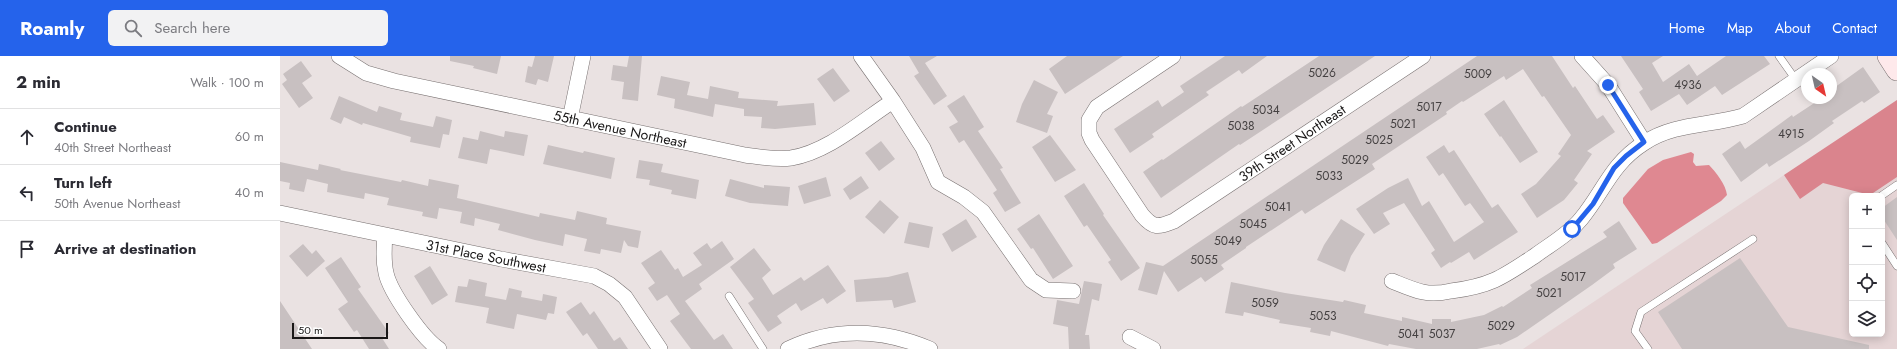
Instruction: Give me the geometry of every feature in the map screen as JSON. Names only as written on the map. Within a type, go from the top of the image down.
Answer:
[{"type":"main road","points":[[1888,56],[1897,70]]},
{"type":"street","name":"55th Avenue Northeast","points":[[339,56],[366,73],[394,81],[745,155],[777,158],[791,158],[821,149],[892,101]]},
{"type":"street","points":[[570,119],[583,56]]},
{"type":"street","points":[[861,56],[923,148],[938,182],[964,197],[983,212],[1031,280],[1046,290],[1073,291]]},
{"type":"street","name":"39th Street Northeast","points":[[1173,56],[1097,107],[1089,120],[1089,133],[1097,150],[1149,224],[1160,227],[1174,221],[1423,56]]},
{"type":"street","points":[[1582,56],[1608,85],[1644,142]]},
{"type":"street","points":[[1392,281],[1424,293],[1439,293],[1473,288],[1498,280],[1572,229],[1593,204],[1614,168],[1626,156],[1644,142],[1665,131],[1729,120],[1742,116],[1831,56]]},
{"type":"street","name":"31st Place Southwest","points":[[280,213],[594,276],[609,284],[625,297],[660,349]]},
{"type":"street","points":[[385,235],[384,259],[386,274],[406,310],[426,338],[439,349]]},
{"type":"street","points":[[788,349],[804,342],[825,336],[849,333],[891,336],[930,349]]},
{"type":"street","points":[[1130,337],[1153,349]]},
{"type":"lane","points":[[1779,56],[1796,80]]},
{"type":"lane","points":[[1885,193],[1897,185]]},
{"type":"lane","points":[[1648,349],[1635,331],[1641,312],[1753,239]]},
{"type":"lane","points":[[1885,248],[1897,266]]},
{"type":"lane","points":[[729,296],[763,349]]},
{"type":"shaded area","points":[[1897,100],[1897,349],[1523,349]]},
{"type":"shaded area","points":[[1897,100],[1897,177],[1873,193],[1862,193],[1823,183],[1800,199],[1784,175]]},
{"type":"shaded area","points":[[1691,152],[1694,154],[1693,162],[1696,166],[1709,165],[1715,171],[1723,183],[1727,195],[1721,201],[1657,243],[1652,244],[1623,203],[1623,198],[1648,169],[1663,160]]},
{"type":"building","points":[[450,56],[501,56],[497,74],[473,68],[474,66],[450,61]]},
{"type":"building","points":[[535,56],[554,56],[548,82],[538,79],[536,85],[525,82],[528,66],[532,67]]},
{"type":"building","points":[[629,56],[642,56],[638,101],[622,99],[624,82],[611,80],[613,65],[627,67]]},
{"type":"building","points":[[909,56],[937,56],[925,63],[947,96],[934,105],[914,76],[919,73]]},
{"type":"building","points":[[1067,56],[1123,56],[1065,94],[1049,69]]},
{"type":"building","points":[[1225,56],[1267,56],[1242,74],[1239,70],[1206,92],[1209,95],[1152,134],[1154,137],[1130,153],[1114,129],[1158,100],[1162,107],[1184,92],[1180,86]]},
{"type":"building","points":[[1319,56],[1375,56],[1240,145],[1239,144],[1161,198],[1143,172]]},
{"type":"building","points":[[1477,56],[1552,56],[1573,88],[1575,86],[1597,119],[1603,115],[1615,132],[1587,151],[1592,154],[1574,180],[1578,183],[1564,200],[1537,218],[1521,194],[1536,184],[1561,156],[1558,154],[1571,135],[1523,69],[1506,80],[1504,76],[1463,102],[1462,101],[1446,112],[1447,114],[1372,164],[1375,169],[1305,214],[1302,210],[1246,247],[1221,265],[1224,269],[1205,282],[1201,277],[1178,292],[1164,271],[1157,295],[1138,290],[1146,262],[1163,266]]},
{"type":"building","points":[[1621,56],[1663,56],[1652,63],[1663,82],[1689,64],[1697,76],[1726,56],[1764,56],[1770,64],[1722,95],[1715,86],[1687,105],[1679,94],[1651,111],[1639,92],[1643,89]]},
{"type":"building","points":[[301,61],[312,76],[302,83],[313,98],[299,108],[282,84],[287,80],[283,74]]},
{"type":"building","points":[[1863,67],[1880,92],[1864,103],[1862,101],[1832,121],[1834,123],[1769,167],[1767,163],[1741,182],[1722,154],[1740,141],[1745,149],[1792,115],[1793,117],[1813,104],[1837,104],[1837,86]]},
{"type":"building","points":[[833,68],[850,91],[834,102],[817,79]]},
{"type":"building","points":[[661,76],[690,82],[687,95],[708,99],[710,86],[739,92],[738,98],[778,101],[777,106],[814,103],[816,125],[775,129],[761,128],[762,117],[744,116],[744,109],[715,104],[713,117],[674,108],[675,99],[657,95]]},
{"type":"building","points":[[1034,80],[1058,92],[1047,114],[1053,116],[1047,133],[1016,122],[1022,104]]},
{"type":"building","points":[[964,95],[984,127],[978,131],[1003,168],[1000,169],[1021,203],[1005,212],[993,193],[997,190],[964,140],[959,143],[949,127],[958,122],[947,106]]},
{"type":"building","points":[[339,96],[377,112],[379,106],[402,113],[400,120],[433,127],[436,116],[452,120],[449,135],[443,134],[440,148],[410,142],[411,137],[363,123],[362,125],[344,117],[341,124],[330,119]]},
{"type":"building","points":[[1504,100],[1538,152],[1520,163],[1484,114]]},
{"type":"building","points":[[480,131],[504,137],[505,131],[528,135],[524,156],[490,149],[487,164],[458,158],[463,137],[478,140]]},
{"type":"building","points":[[1050,135],[1076,170],[1055,182],[1032,147]]},
{"type":"building","points":[[881,141],[895,159],[879,171],[865,153]]},
{"type":"building","points":[[548,145],[615,158],[611,179],[543,164]]},
{"type":"building","points":[[1444,145],[1449,153],[1454,150],[1492,208],[1498,204],[1518,232],[1474,260],[1469,252],[1441,268],[1431,253],[1435,250],[1404,203],[1383,213],[1390,224],[1374,234],[1356,209],[1388,188],[1408,178],[1422,206],[1429,201],[1454,242],[1484,222],[1470,203],[1465,206],[1443,173],[1439,176],[1426,157]]},
{"type":"building","points":[[639,160],[663,164],[661,172],[699,180],[696,199],[671,194],[672,190],[649,185],[650,180],[636,178]]},
{"type":"building","points":[[280,162],[318,170],[319,164],[341,169],[340,170],[401,182],[402,180],[428,186],[429,179],[459,185],[457,198],[539,217],[540,213],[575,220],[577,211],[607,218],[606,224],[641,231],[638,248],[628,246],[624,240],[621,253],[601,249],[600,254],[584,251],[587,239],[565,234],[563,246],[498,230],[500,224],[475,218],[474,226],[460,223],[462,212],[439,208],[437,219],[422,216],[423,212],[387,205],[389,198],[365,193],[364,199],[327,192],[328,184],[307,179],[304,192],[289,189],[290,183],[280,181]]},
{"type":"building","points":[[861,176],[869,188],[850,200],[843,189]]},
{"type":"building","points":[[826,177],[831,196],[804,204],[798,186]]},
{"type":"building","points":[[730,179],[764,188],[764,185],[790,187],[788,206],[750,203],[725,196]]},
{"type":"building","points":[[1084,183],[1104,214],[1103,215],[1140,268],[1121,281],[1108,262],[1111,260],[1087,225],[1084,227],[1064,196]]},
{"type":"building","points":[[1897,197],[1897,240],[1885,222],[1885,206]]},
{"type":"building","points":[[880,200],[899,217],[884,234],[865,217]]},
{"type":"building","points":[[1039,214],[1073,266],[1053,279],[1033,248],[1031,249],[1017,229]]},
{"type":"building","points":[[966,219],[977,237],[952,252],[942,234]]},
{"type":"building","points":[[1341,219],[1365,234],[1351,256],[1345,272],[1317,260],[1324,245]]},
{"type":"building","points":[[1619,221],[1637,249],[1613,264],[1615,268],[1592,285],[1517,337],[1500,345],[1477,349],[1416,349],[1389,344],[1388,346],[1331,331],[1330,336],[1310,332],[1311,328],[1279,323],[1280,320],[1244,312],[1243,316],[1225,313],[1231,282],[1285,293],[1343,302],[1344,300],[1366,305],[1364,313],[1402,321],[1402,317],[1432,324],[1432,319],[1451,319],[1451,322],[1484,315],[1502,306],[1503,307],[1532,288],[1530,285],[1607,237],[1603,232]]},
{"type":"building","points":[[909,222],[933,227],[929,248],[904,243]]},
{"type":"building","points":[[722,241],[734,259],[699,284],[702,289],[685,301],[714,340],[723,334],[733,349],[691,349],[670,321],[680,314],[667,295],[657,301],[648,288],[655,283],[641,263],[661,250],[675,270],[678,268],[683,277],[702,265],[693,253],[707,243],[711,249]]},
{"type":"building","points":[[303,244],[312,254],[316,250],[325,261],[307,277],[289,256]]},
{"type":"building","points":[[754,248],[771,270],[762,278],[773,295],[801,277],[804,281],[828,265],[846,291],[827,304],[823,298],[801,311],[796,303],[777,316],[782,323],[768,332],[748,303],[754,299],[730,267]]},
{"type":"building","points":[[341,257],[361,287],[358,289],[389,333],[382,338],[389,349],[369,349],[357,330],[354,332],[338,309],[348,302],[325,268]]},
{"type":"building","points":[[1740,258],[1788,327],[1869,345],[1869,349],[1682,349],[1658,312]]},
{"type":"building","points":[[430,266],[448,295],[432,305],[414,276]]},
{"type":"building","points":[[908,272],[916,302],[894,308],[892,300],[856,302],[854,280],[888,277]]},
{"type":"building","points":[[469,279],[487,283],[485,296],[506,300],[509,288],[522,291],[521,297],[542,301],[543,294],[557,297],[554,314],[548,313],[546,320],[517,314],[514,329],[486,323],[489,308],[455,302],[458,286],[467,287]]},
{"type":"building","points":[[1084,281],[1102,284],[1099,301],[1092,299],[1085,335],[1089,335],[1090,349],[1069,349],[1068,327],[1053,324],[1057,300],[1079,304]]},
{"type":"building","points":[[280,301],[312,349],[280,349]]},
{"type":"building","points":[[581,302],[590,315],[594,311],[614,341],[620,337],[628,349],[598,349],[587,333],[583,336],[566,312]]},
{"type":"route","points":[[1572,229],[1593,204],[1614,168],[1626,156],[1644,142],[1608,85]]}]
